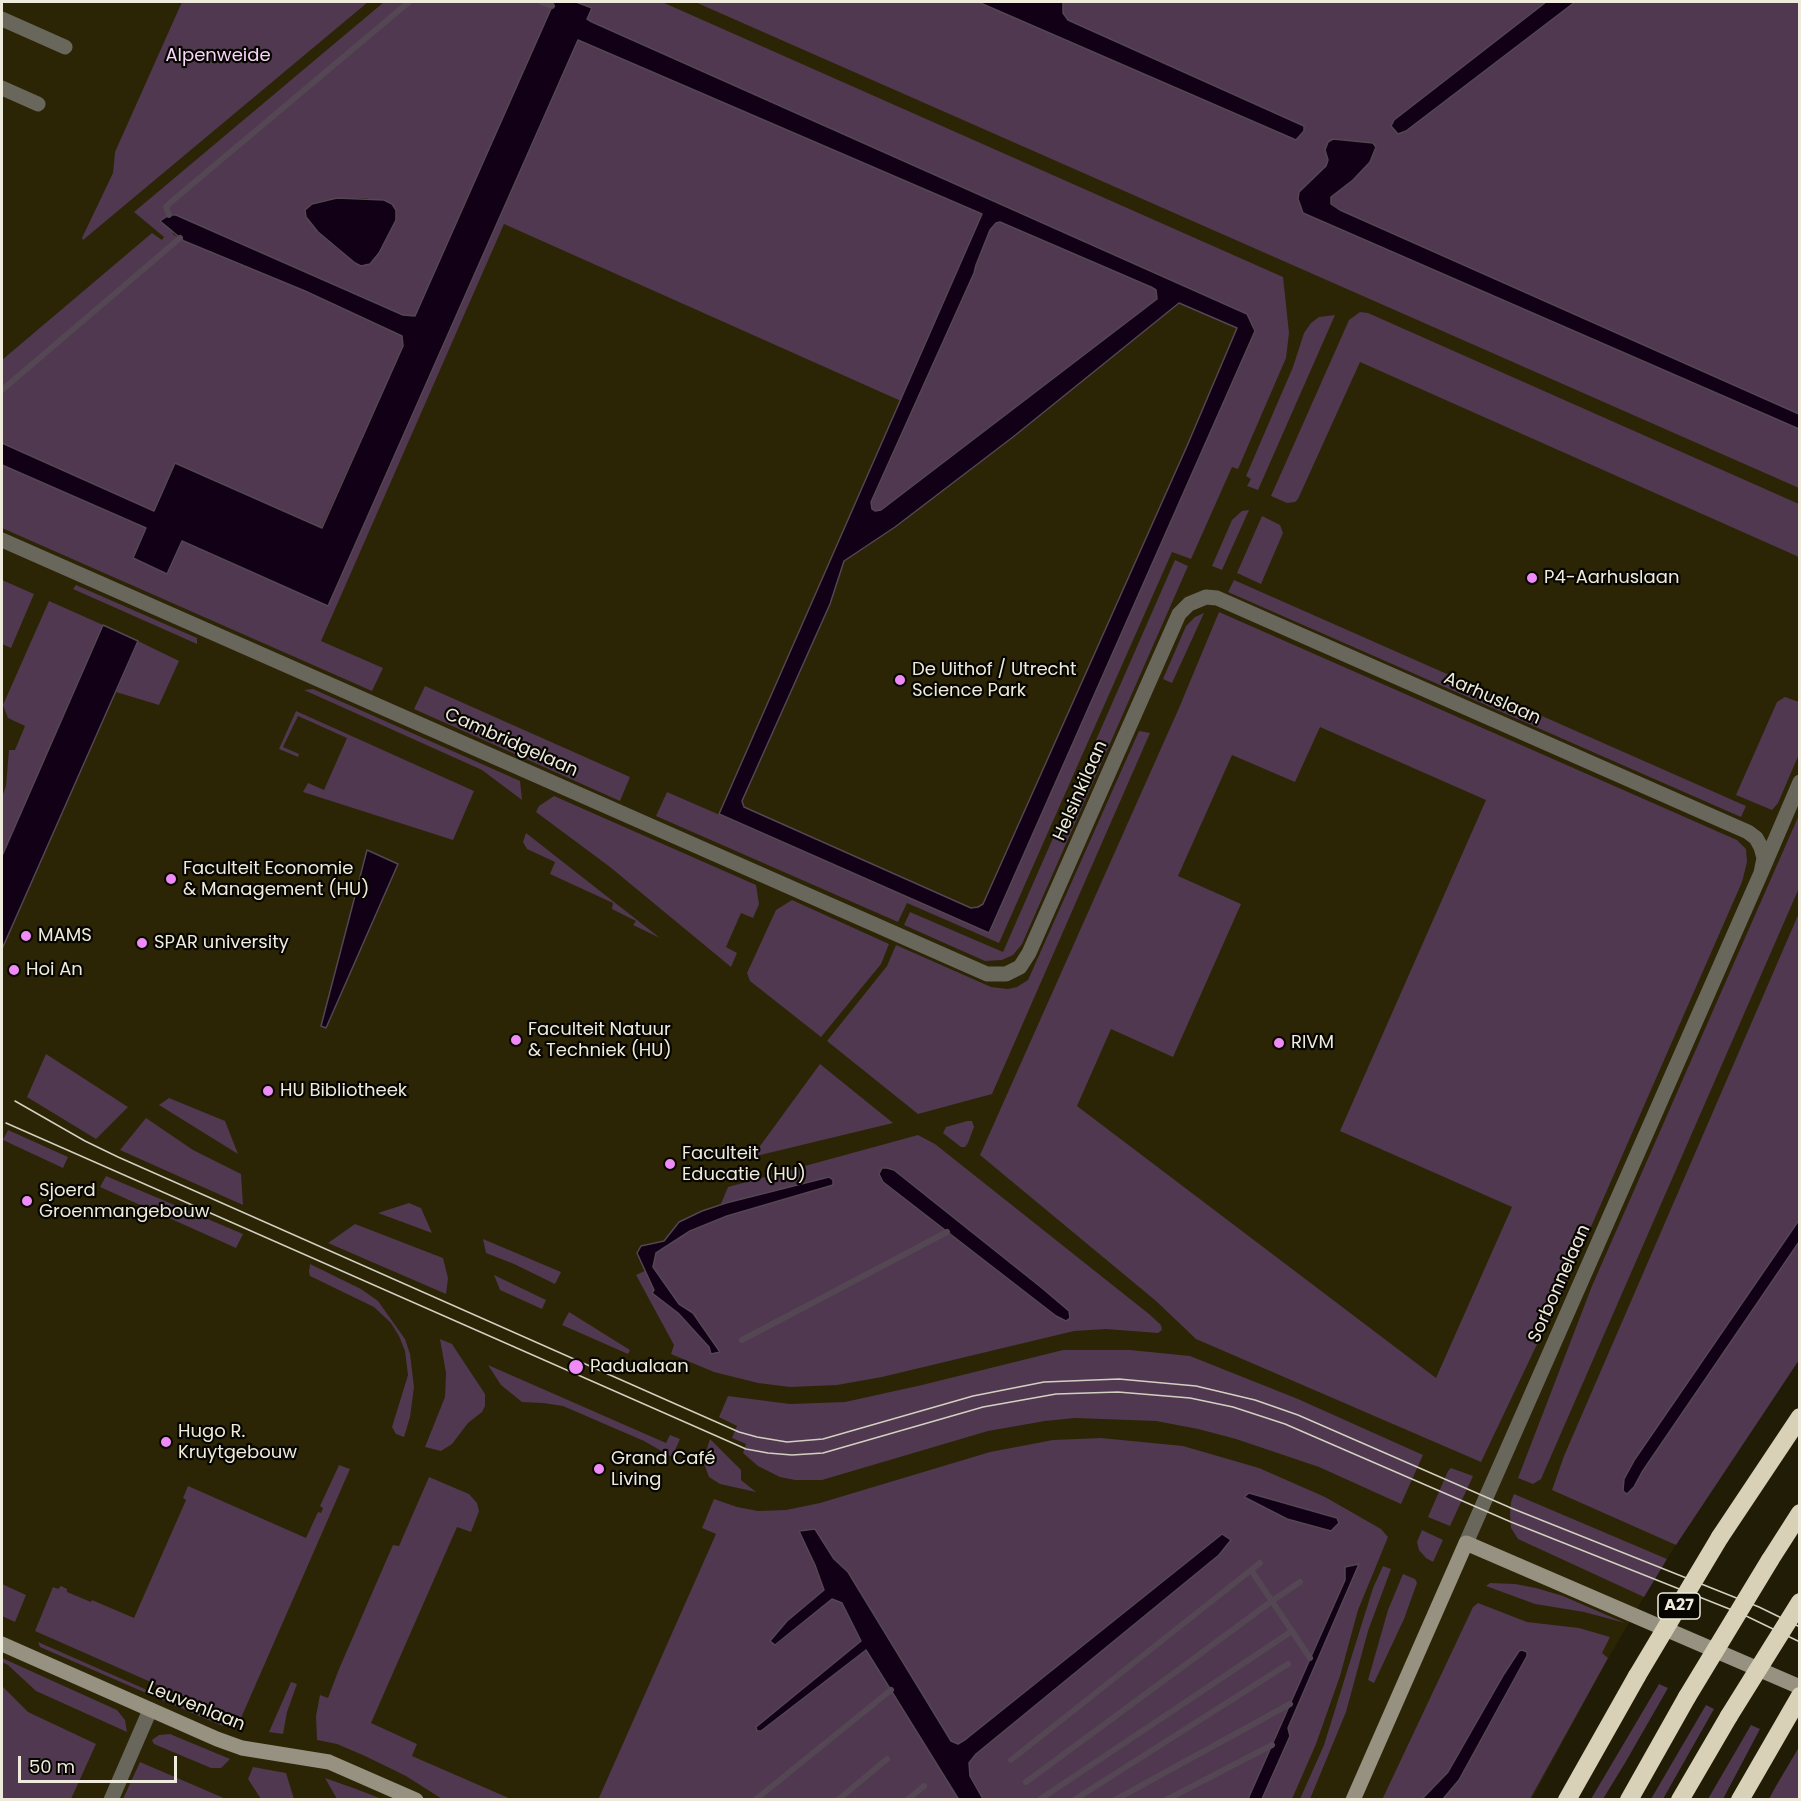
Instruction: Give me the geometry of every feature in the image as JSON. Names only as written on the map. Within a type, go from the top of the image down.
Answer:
[{"type":"highway","name":"A27","points":[[1568,1800],[1637,1676],[1720,1537],[1800,1417]]},
{"type":"highway","points":[[1629,1800],[1687,1697],[1800,1513]]},
{"type":"highway","points":[[1680,1800],[1800,1602]]},
{"type":"highway","points":[[1740,1800],[1800,1696]]},
{"type":"main road","points":[[1466,1543],[1800,1687]]},
{"type":"main road","name":"Sorbonnelaan","points":[[1353,1800],[1466,1543]]},
{"type":"main road","name":"Leuvenlaan","points":[[2,1644],[242,1748],[329,1762],[416,1800]]},
{"type":"street","points":[[2,19],[65,47]]},
{"type":"street","points":[[2,88],[38,104]]},
{"type":"street","name":"Cambridgelaan","points":[[2,540],[977,970],[987,974],[1006,974]]},
{"type":"street","name":"Aarhuslaan","points":[[1179,614],[1196,600],[1206,597],[1217,598],[1739,828],[1756,838],[1761,847],[1764,858],[1761,873]]},
{"type":"street","name":"Helsinkilaan","points":[[1006,974],[1020,967],[1029,953],[1179,614]]},
{"type":"street","name":"Sorbonnelaan","points":[[1466,1543],[1800,782]]},
{"type":"street","points":[[111,1800],[150,1710]]},
{"type":"shaded area","name":"De Uithof / Utrecht Science Park","points":[[2,2],[1799,2],[1799,1359],[1689,1523],[1644,1597],[1532,1799],[2,1800]]},
{"type":"shaded area","points":[[554,2],[576,2],[592,8],[587,19],[592,22],[1247,314],[1255,331],[989,933],[719,814],[982,214],[578,40],[328,606],[182,541],[167,574],[133,558],[146,528],[2,465],[2,443],[154,511],[175,463],[322,528],[403,346],[402,336],[305,291],[184,241],[160,221],[169,215],[176,215],[403,315],[415,316]],"holes":[[[1000,222],[1151,287],[1156,290],[1157,299],[881,510],[875,511],[872,509],[871,502],[974,273],[990,230]],[[1179,303],[1237,328],[1187,446],[983,904],[971,908],[744,807],[742,801],[830,604],[844,561],[895,527],[1013,437]]]},
{"type":"shaded area","points":[[978,2],[1063,2],[1063,13],[1068,20],[1304,126],[1304,131],[1296,140]]},
{"type":"shaded area","points":[[1546,2],[1575,2],[1406,131],[1398,134],[1391,126],[1394,120]]},
{"type":"shaded area","points":[[1333,139],[1373,143],[1376,147],[1370,162],[1353,180],[1331,197],[1331,204],[1340,210],[1799,414],[1799,429],[1303,213],[1298,199],[1299,192],[1326,166],[1328,160],[1325,150],[1328,142]]},
{"type":"shaded area","points":[[337,198],[384,200],[392,204],[396,210],[396,220],[379,253],[370,264],[361,266],[355,263],[318,232],[306,217],[305,210],[312,204]]},
{"type":"shaded area","points":[[103,625],[138,641],[2,949],[2,856]]},
{"type":"shaded area","points":[[367,850],[398,864],[326,1028],[321,1026]]},
{"type":"shaded area","points":[[882,1168],[894,1170],[1042,1288],[1069,1311],[1070,1318],[1066,1321],[1056,1316],[883,1182],[879,1174]]},
{"type":"shaded area","points":[[829,1177],[833,1180],[833,1185],[727,1216],[690,1231],[656,1253],[653,1267],[679,1304],[693,1313],[720,1352],[711,1354],[709,1347],[678,1313],[652,1293],[654,1290],[637,1253],[641,1246],[664,1241],[679,1222],[702,1211]]},
{"type":"shaded area","points":[[1799,1220],[1799,1242],[1634,1487],[1627,1494],[1623,1491],[1624,1479],[1635,1459]]},
{"type":"shaded area","points":[[1249,1493],[1337,1518],[1339,1523],[1331,1531],[1287,1519],[1244,1497]]},
{"type":"shaded area","points":[[815,1529],[834,1559],[848,1572],[951,1741],[958,1744],[1222,1534],[1231,1540],[1219,1555],[976,1754],[969,1763],[970,1776],[983,1799],[959,1800],[866,1650],[761,1731],[757,1731],[756,1727],[861,1641],[842,1603],[832,1599],[775,1645],[770,1641],[787,1621],[824,1590],[799,1531]]},
{"type":"shaded area","points":[[1359,1564],[1288,1728],[1290,1736],[1262,1799],[1248,1799],[1345,1580],[1345,1567]]},
{"type":"shaded area","points":[[1522,1650],[1527,1652],[1527,1656],[1459,1780],[1443,1799],[1422,1799],[1448,1772],[1504,1674]]},
{"type":"green space","name":"Alpenweide","points":[[182,2],[368,2],[83,240],[113,173],[115,152]]},
{"type":"green space","points":[[384,2],[554,2],[415,316],[403,315],[176,215],[169,215],[173,234],[184,241],[305,291],[402,336],[403,346],[321,528],[175,463],[154,511],[2,443],[2,360],[152,233],[162,240],[164,237],[134,212]],"holes":[[[337,198],[368,198],[361,266],[336,248],[312,204]]]},
{"type":"green space","points":[[576,2],[662,2],[1283,277],[1289,333],[1286,358],[1238,469],[1232,467],[1191,559],[1172,552],[999,943],[907,903],[898,922],[656,816],[667,792],[989,932],[1255,330],[1247,314],[592,22],[587,19],[592,8]]},
{"type":"green space","points":[[695,2],[978,2],[1296,140],[1304,131],[1068,20],[1063,13],[1063,2],[1799,2],[1799,414],[1340,210],[1331,204],[1331,197],[1336,192],[1363,142],[1333,139],[1328,142],[1325,150],[1328,160],[1326,166],[1306,185],[1303,213],[1799,429],[1799,488]]},
{"type":"green space","points":[[578,40],[983,214],[901,401],[504,224],[321,641],[383,668],[372,691],[2,528],[2,465],[147,528],[133,558],[167,574],[181,541],[328,606]]},
{"type":"green space","points":[[996,223],[1005,223],[1151,287],[1156,290],[1157,299],[881,510],[875,511],[872,509],[871,502],[974,273],[990,230]]},
{"type":"green space","points":[[1360,312],[1368,313],[1799,504],[1799,557],[1360,362],[1298,499],[1287,503],[1271,496],[1349,320]]},
{"type":"green space","points":[[1335,315],[1258,490],[1247,486],[1251,479],[1246,476],[1293,367],[1304,333],[1319,317]]},
{"type":"green space","points":[[1249,510],[1222,570],[1212,566],[1232,520],[1242,511]]},
{"type":"green space","points":[[1262,516],[1280,525],[1283,533],[1261,584],[1237,573]]},
{"type":"green space","points":[[1175,560],[1188,566],[1022,944],[1013,955],[1002,960],[985,961],[904,925],[910,912],[1003,952]]},
{"type":"green space","points":[[2,580],[34,594],[11,648],[2,644]]},
{"type":"green space","points":[[1234,580],[1746,806],[1741,817],[1228,592]]},
{"type":"green space","points":[[76,585],[197,638],[197,644],[73,589]]},
{"type":"green space","points":[[49,601],[103,625],[2,856],[2,797],[6,786],[9,750],[15,750],[25,726],[8,718],[3,705]]},
{"type":"green space","points":[[1219,612],[1737,840],[1746,849],[1747,862],[1742,882],[1569,1277],[1481,1462],[1196,1339],[1156,1301],[980,1155],[1179,708]],"holes":[[[1320,727],[1486,800],[1340,1131],[1512,1207],[1436,1378],[1077,1106],[1111,1029],[1173,1057],[1241,904],[1178,876],[1232,755],[1295,782]]]},
{"type":"green space","points":[[1204,613],[1172,683],[1163,679],[1186,626],[1195,617]]},
{"type":"green space","points":[[138,641],[179,661],[159,705],[116,692]]},
{"type":"green space","points":[[425,686],[630,777],[620,801],[414,709]]},
{"type":"green space","points":[[313,689],[520,781],[522,800],[482,770],[304,690]]},
{"type":"green space","points":[[1785,697],[1799,702],[1799,754],[1778,803],[1772,810],[1736,795],[1777,702]]},
{"type":"green space","points":[[296,711],[474,791],[453,840],[303,792],[308,783],[324,790],[347,738],[298,716],[283,747],[299,754],[298,757],[279,749]]},
{"type":"green space","points":[[1139,731],[1150,733],[992,1094],[918,1114],[827,1041],[887,966],[896,945],[991,987],[1008,989],[1017,987],[1028,980]]},
{"type":"green space","points":[[554,796],[756,885],[759,904],[753,918],[741,913],[726,947],[737,953],[731,967],[610,867],[536,812],[539,806]]},
{"type":"green space","points":[[1799,815],[1799,888],[1541,1479],[1533,1484],[1518,1478],[1592,1286]]},
{"type":"green space","points":[[526,833],[660,938],[633,925],[636,921],[612,909],[613,903],[550,874],[555,862],[527,849],[523,842]]},
{"type":"green space","points":[[792,900],[889,944],[881,964],[821,1037],[750,981],[747,973],[776,910]]},
{"type":"green space","points":[[1799,913],[1799,1220],[1635,1459],[1634,1487],[1799,1242],[1799,1360],[1676,1545],[1552,1490],[1564,1456]]},
{"type":"green space","points":[[46,1054],[128,1107],[96,1139],[27,1097]]},
{"type":"green space","points":[[820,1064],[893,1123],[752,1157]]},
{"type":"green space","points":[[169,1098],[225,1121],[238,1154],[159,1105]]},
{"type":"green space","points":[[146,1118],[193,1150],[241,1174],[243,1205],[120,1150]]},
{"type":"green space","points":[[972,1121],[974,1127],[965,1147],[961,1147],[943,1133],[946,1127]]},
{"type":"green space","points":[[8,1130],[68,1157],[63,1168],[3,1140]]},
{"type":"green space","points":[[918,1135],[935,1144],[1149,1314],[1161,1325],[1162,1330],[1158,1333],[1106,1329],[1074,1331],[882,1377],[837,1385],[790,1387],[758,1383],[714,1372],[671,1354],[674,1345],[636,1275],[653,1267],[656,1253],[666,1245],[715,1218],[728,1187]]},
{"type":"green space","points":[[106,1176],[243,1234],[236,1248],[100,1187]]},
{"type":"green space","points":[[409,1203],[421,1208],[432,1233],[378,1213]]},
{"type":"green space","points":[[355,1224],[443,1258],[448,1278],[446,1294],[328,1243]]},
{"type":"green space","points":[[483,1239],[561,1272],[555,1284],[486,1253]]},
{"type":"green space","points":[[310,1264],[361,1289],[378,1301],[405,1339],[410,1354],[414,1387],[410,1417],[404,1437],[396,1434],[392,1427],[408,1375],[405,1351],[399,1336],[391,1323],[374,1307],[310,1276]]},
{"type":"green space","points":[[494,1275],[546,1300],[542,1309],[500,1290]]},
{"type":"green space","points":[[569,1312],[630,1350],[628,1354],[562,1325]]},
{"type":"green space","points":[[440,1339],[452,1344],[485,1394],[485,1406],[482,1412],[468,1423],[452,1444],[441,1451],[425,1447],[445,1397],[446,1373]]},
{"type":"green space","points":[[1063,1350],[1130,1350],[1190,1356],[1298,1399],[1423,1455],[1401,1504],[1319,1467],[1236,1439],[1156,1421],[1075,1418],[988,1431],[822,1480],[795,1480],[780,1477],[758,1466],[743,1453],[746,1444],[732,1438],[737,1426],[719,1417],[728,1396],[790,1404],[845,1402]]},
{"type":"green space","points":[[488,1365],[666,1443],[670,1435],[680,1439],[672,1457],[644,1441],[563,1406],[522,1402],[501,1385]]},
{"type":"green space","points":[[1101,1438],[1183,1446],[1259,1468],[1325,1497],[1381,1529],[1388,1537],[1358,1610],[1340,1676],[1316,1744],[1292,1799],[1262,1799],[1290,1736],[1288,1728],[1358,1565],[1345,1567],[1345,1580],[1248,1799],[983,1799],[970,1776],[969,1763],[976,1754],[1219,1555],[1230,1541],[958,1744],[951,1741],[848,1572],[834,1559],[815,1529],[799,1532],[824,1590],[787,1621],[776,1645],[832,1599],[842,1603],[861,1641],[756,1727],[761,1731],[866,1650],[959,1799],[598,1800],[716,1534],[702,1528],[714,1499],[758,1511],[786,1510],[820,1503],[990,1452],[1053,1440]]},
{"type":"green space","points":[[710,1439],[741,1470],[741,1480],[756,1492],[720,1484],[709,1477],[703,1461]]},
{"type":"green space","points":[[339,1465],[350,1469],[241,1718],[187,1698],[35,1631],[53,1587],[58,1589],[61,1586],[67,1589],[67,1592],[134,1618],[186,1500],[183,1498],[188,1486],[306,1538],[318,1512],[321,1513],[323,1508],[320,1506]]},
{"type":"green space","points":[[1451,1468],[1473,1476],[1450,1526],[1428,1517]]},
{"type":"green space","points":[[429,1477],[469,1494],[477,1503],[479,1511],[471,1532],[457,1527],[371,1723],[417,1744],[412,1756],[511,1799],[442,1799],[406,1776],[365,1756],[337,1744],[317,1740],[316,1716],[320,1695],[328,1698],[393,1545],[399,1546]]},
{"type":"green space","points":[[1514,1494],[1667,1559],[1644,1597],[1518,1539],[1511,1528],[1511,1502]]},
{"type":"green space","points":[[1422,1530],[1443,1540],[1433,1562],[1419,1550],[1417,1542]]},
{"type":"green space","points":[[1383,1566],[1391,1569],[1368,1631],[1346,1712],[1310,1799],[1300,1799],[1324,1745],[1373,1588]]},
{"type":"green space","points":[[1403,1574],[1415,1579],[1417,1583],[1404,1619],[1374,1683],[1368,1680],[1388,1610]]},
{"type":"green space","points":[[1490,1583],[1515,1584],[1563,1596],[1625,1623],[1584,1612],[1535,1604],[1486,1586]]},
{"type":"green space","points":[[2,1584],[26,1595],[15,1622],[2,1616]]},
{"type":"green space","points":[[1478,1603],[1527,1622],[1579,1628],[1610,1637],[1602,1653],[1608,1658],[1530,1799],[1382,1800],[1473,1607]]},
{"type":"green space","points":[[38,1642],[204,1715],[241,1727],[223,1726],[206,1719],[40,1647]]},
{"type":"green space","points":[[2,1658],[117,1710],[125,1720],[127,1732],[36,1691],[2,1662]]},
{"type":"green space","points":[[291,1682],[297,1684],[287,1712],[283,1734],[269,1732]]},
{"type":"green space","points":[[1659,1684],[1668,1688],[1625,1763],[1603,1799],[1591,1799]]},
{"type":"green space","points":[[2,1686],[28,1712],[96,1744],[71,1799],[2,1799]]},
{"type":"green space","points":[[1706,1705],[1714,1709],[1663,1799],[1651,1799]]},
{"type":"green space","points":[[1751,1725],[1760,1729],[1723,1799],[1708,1799]]},
{"type":"green space","points":[[170,1734],[230,1759],[221,1768],[211,1768],[154,1744],[152,1740],[159,1735]]},
{"type":"green space","points":[[1799,1747],[1799,1799],[1769,1799],[1776,1786]]},
{"type":"green space","points":[[140,1762],[226,1799],[123,1799]]},
{"type":"green space","points":[[253,1767],[286,1773],[294,1799],[261,1799],[248,1779]]},
{"type":"green space","points":[[325,1778],[356,1789],[382,1799],[337,1799]]},
{"type":"waterway","points":[[169,215],[166,207],[171,202],[409,2]]},
{"type":"waterway","points":[[541,2],[552,6]]},
{"type":"waterway","points":[[2,390],[180,238]]},
{"type":"waterway","points":[[742,1340],[947,1232]]},
{"type":"waterway","points":[[1011,1760],[1260,1563]]},
{"type":"waterway","points":[[1251,1570],[1310,1658]]},
{"type":"waterway","points":[[1026,1782],[1300,1582]]},
{"type":"waterway","points":[[1039,1800],[1292,1631]]},
{"type":"waterway","points":[[1074,1800],[1288,1664]]},
{"type":"waterway","points":[[755,1800],[891,1690]]},
{"type":"waterway","points":[[1115,1800],[1290,1704]]},
{"type":"waterway","points":[[1166,1800],[1272,1745]]},
{"type":"waterway","points":[[838,1800],[887,1759]]},
{"type":"waterway","points":[[907,1800],[924,1786]]},
{"type":"tram line","points":[[15,1101],[118,1157],[739,1432],[787,1442],[823,1439],[973,1396],[1044,1382],[1119,1379],[1196,1386],[1255,1400],[1298,1415],[1511,1508],[1759,1607],[1800,1627]]},
{"type":"tram line","points":[[6,1123],[746,1449],[792,1455],[823,1453],[983,1407],[1056,1394],[1118,1392],[1190,1398],[1233,1407],[1285,1424],[1511,1522],[1742,1614],[1800,1642]]},
{"type":"place","name":"P4-Aarhuslaan","points":[[1532,578]]},
{"type":"place","name":"De Uithof / Utrecht Science Park","points":[[900,680]]},
{"type":"place","name":"Faculteit Economie & Management (HU)","points":[[171,879]]},
{"type":"place","name":"MAMS","points":[[26,936]]},
{"type":"place","name":"SPAR university","points":[[142,943]]},
{"type":"place","name":"Hoi An","points":[[14,970]]},
{"type":"place","name":"Faculteit Natuur & Techniek (HU)","points":[[516,1040]]},
{"type":"place","name":"RIVM","points":[[1279,1043]]},
{"type":"place","name":"HU Bibliotheek","points":[[268,1091]]},
{"type":"place","name":"Faculteit Educatie (HU)","points":[[670,1164]]},
{"type":"place","name":"Sjoerd Groenmangebouw","points":[[27,1201]]},
{"type":"place","name":"Padualaan","points":[[576,1367]]},
{"type":"place","name":"Hugo R. Kruytgebouw","points":[[166,1442]]},
{"type":"place","name":"Grand Café Living","points":[[599,1469]]}]
